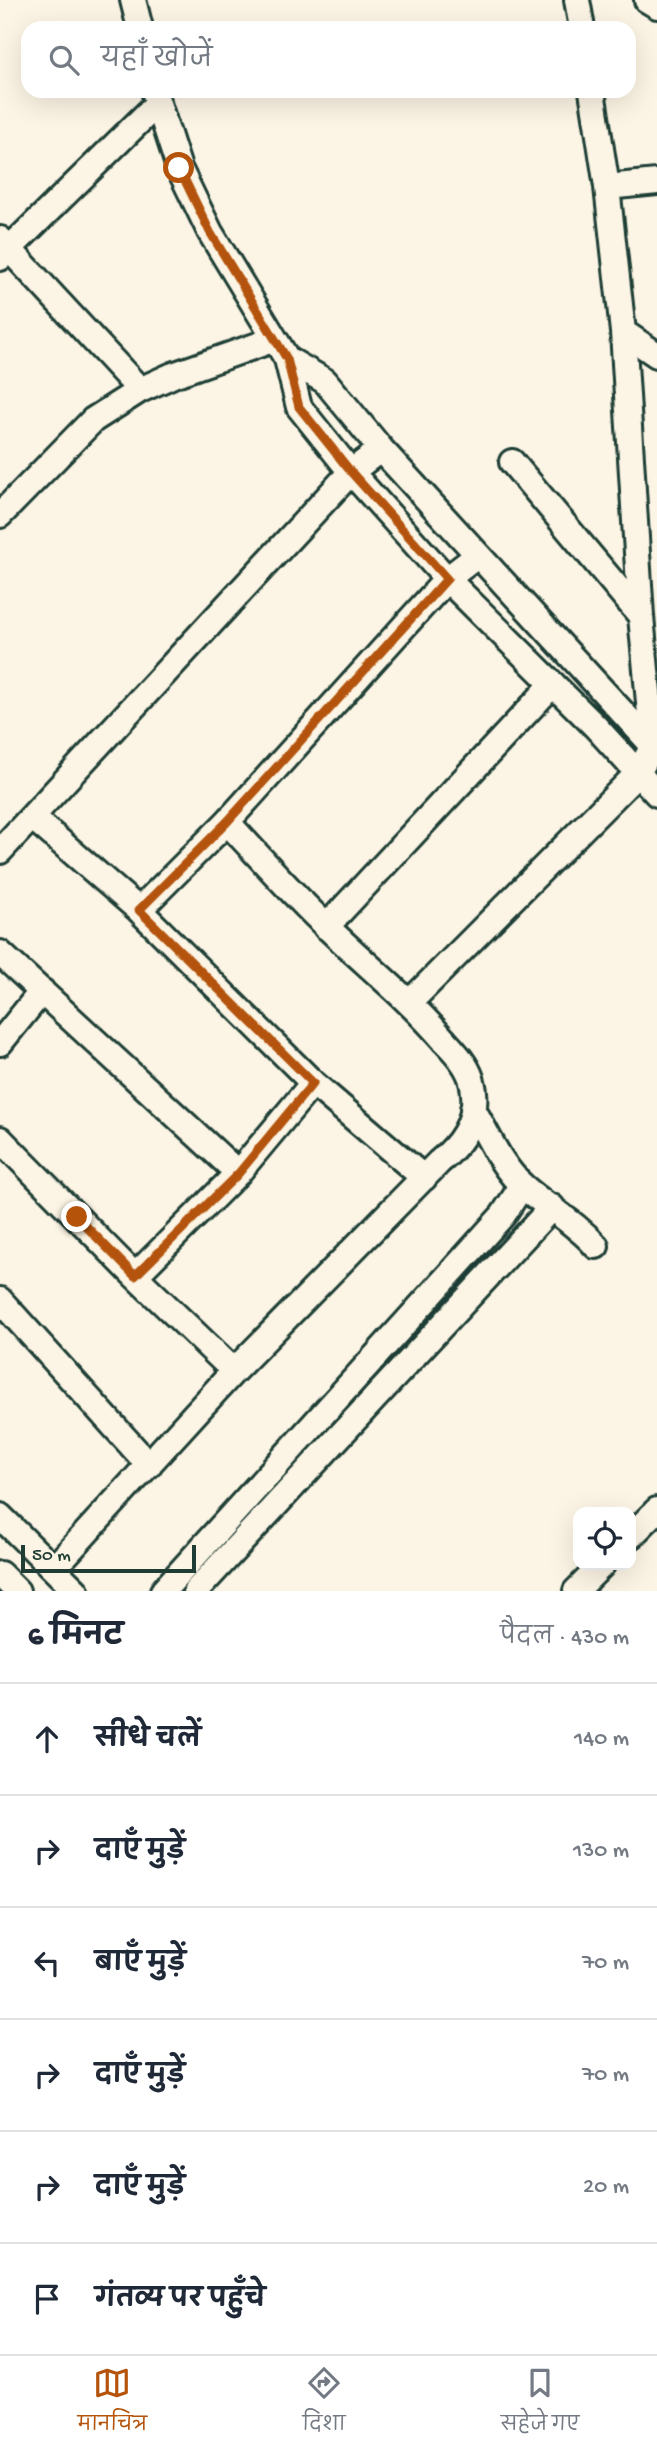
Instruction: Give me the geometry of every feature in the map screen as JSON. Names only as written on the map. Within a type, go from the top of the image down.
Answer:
[{"type":"street","points":[[133,0],[138,21]]},
{"type":"street","points":[[577,0],[581,21]]},
{"type":"street","points":[[647,0],[657,6]]},
{"type":"street","points":[[140,390],[3,248],[154,98]]},
{"type":"street","points":[[155,98],[179,168],[210,232],[281,349],[299,407],[351,472],[447,579],[553,684],[657,794]]},
{"type":"street","points":[[410,1002],[638,773],[655,748],[641,617],[623,332],[607,187],[593,98]]},
{"type":"street","points":[[607,187],[657,182]]},
{"type":"street","points":[[623,332],[657,355]]},
{"type":"street","points":[[0,515],[93,420],[140,390],[173,375],[281,349],[325,381],[381,449],[655,748]]},
{"type":"street","points":[[0,850],[351,472],[381,449]]},
{"type":"street","points":[[512,461],[641,617]]},
{"type":"street","points":[[139,910],[227,822],[447,579],[478,555]]},
{"type":"street","points":[[326,927],[553,684]]},
{"type":"street","points":[[32,817],[139,910],[313,1083],[424,1178]]},
{"type":"street","points":[[54,1568],[234,1371],[463,1140],[473,1109],[475,1093],[463,1061],[410,1002],[326,927],[227,822]]},
{"type":"street","points":[[0,953],[238,1174]]},
{"type":"street","points":[[0,1043],[41,991]]},
{"type":"street","points":[[135,1276],[238,1174],[313,1083]]},
{"type":"street","points":[[473,1109],[502,1160],[522,1186],[581,1229],[596,1246]]},
{"type":"street","points":[[0,1139],[135,1276],[234,1371]]},
{"type":"street","points":[[163,1591],[503,1215],[522,1186]]},
{"type":"street","points":[[196,1591],[552,1207]]},
{"type":"street","points":[[0,1300],[149,1465]]},
{"type":"street","points":[[636,1531],[657,1510]]},
{"type":"street","points":[[0,1516],[76,1591]]},
{"type":"street","points":[[576,1591],[597,1570]]},
{"type":"street","points":[[0,1574],[16,1591]]},
{"type":"route","points":[[77,1217],[135,1276],[238,1174],[313,1083],[139,910],[227,822],[447,579],[351,472],[299,407],[287,359],[210,232],[179,168]]}]
